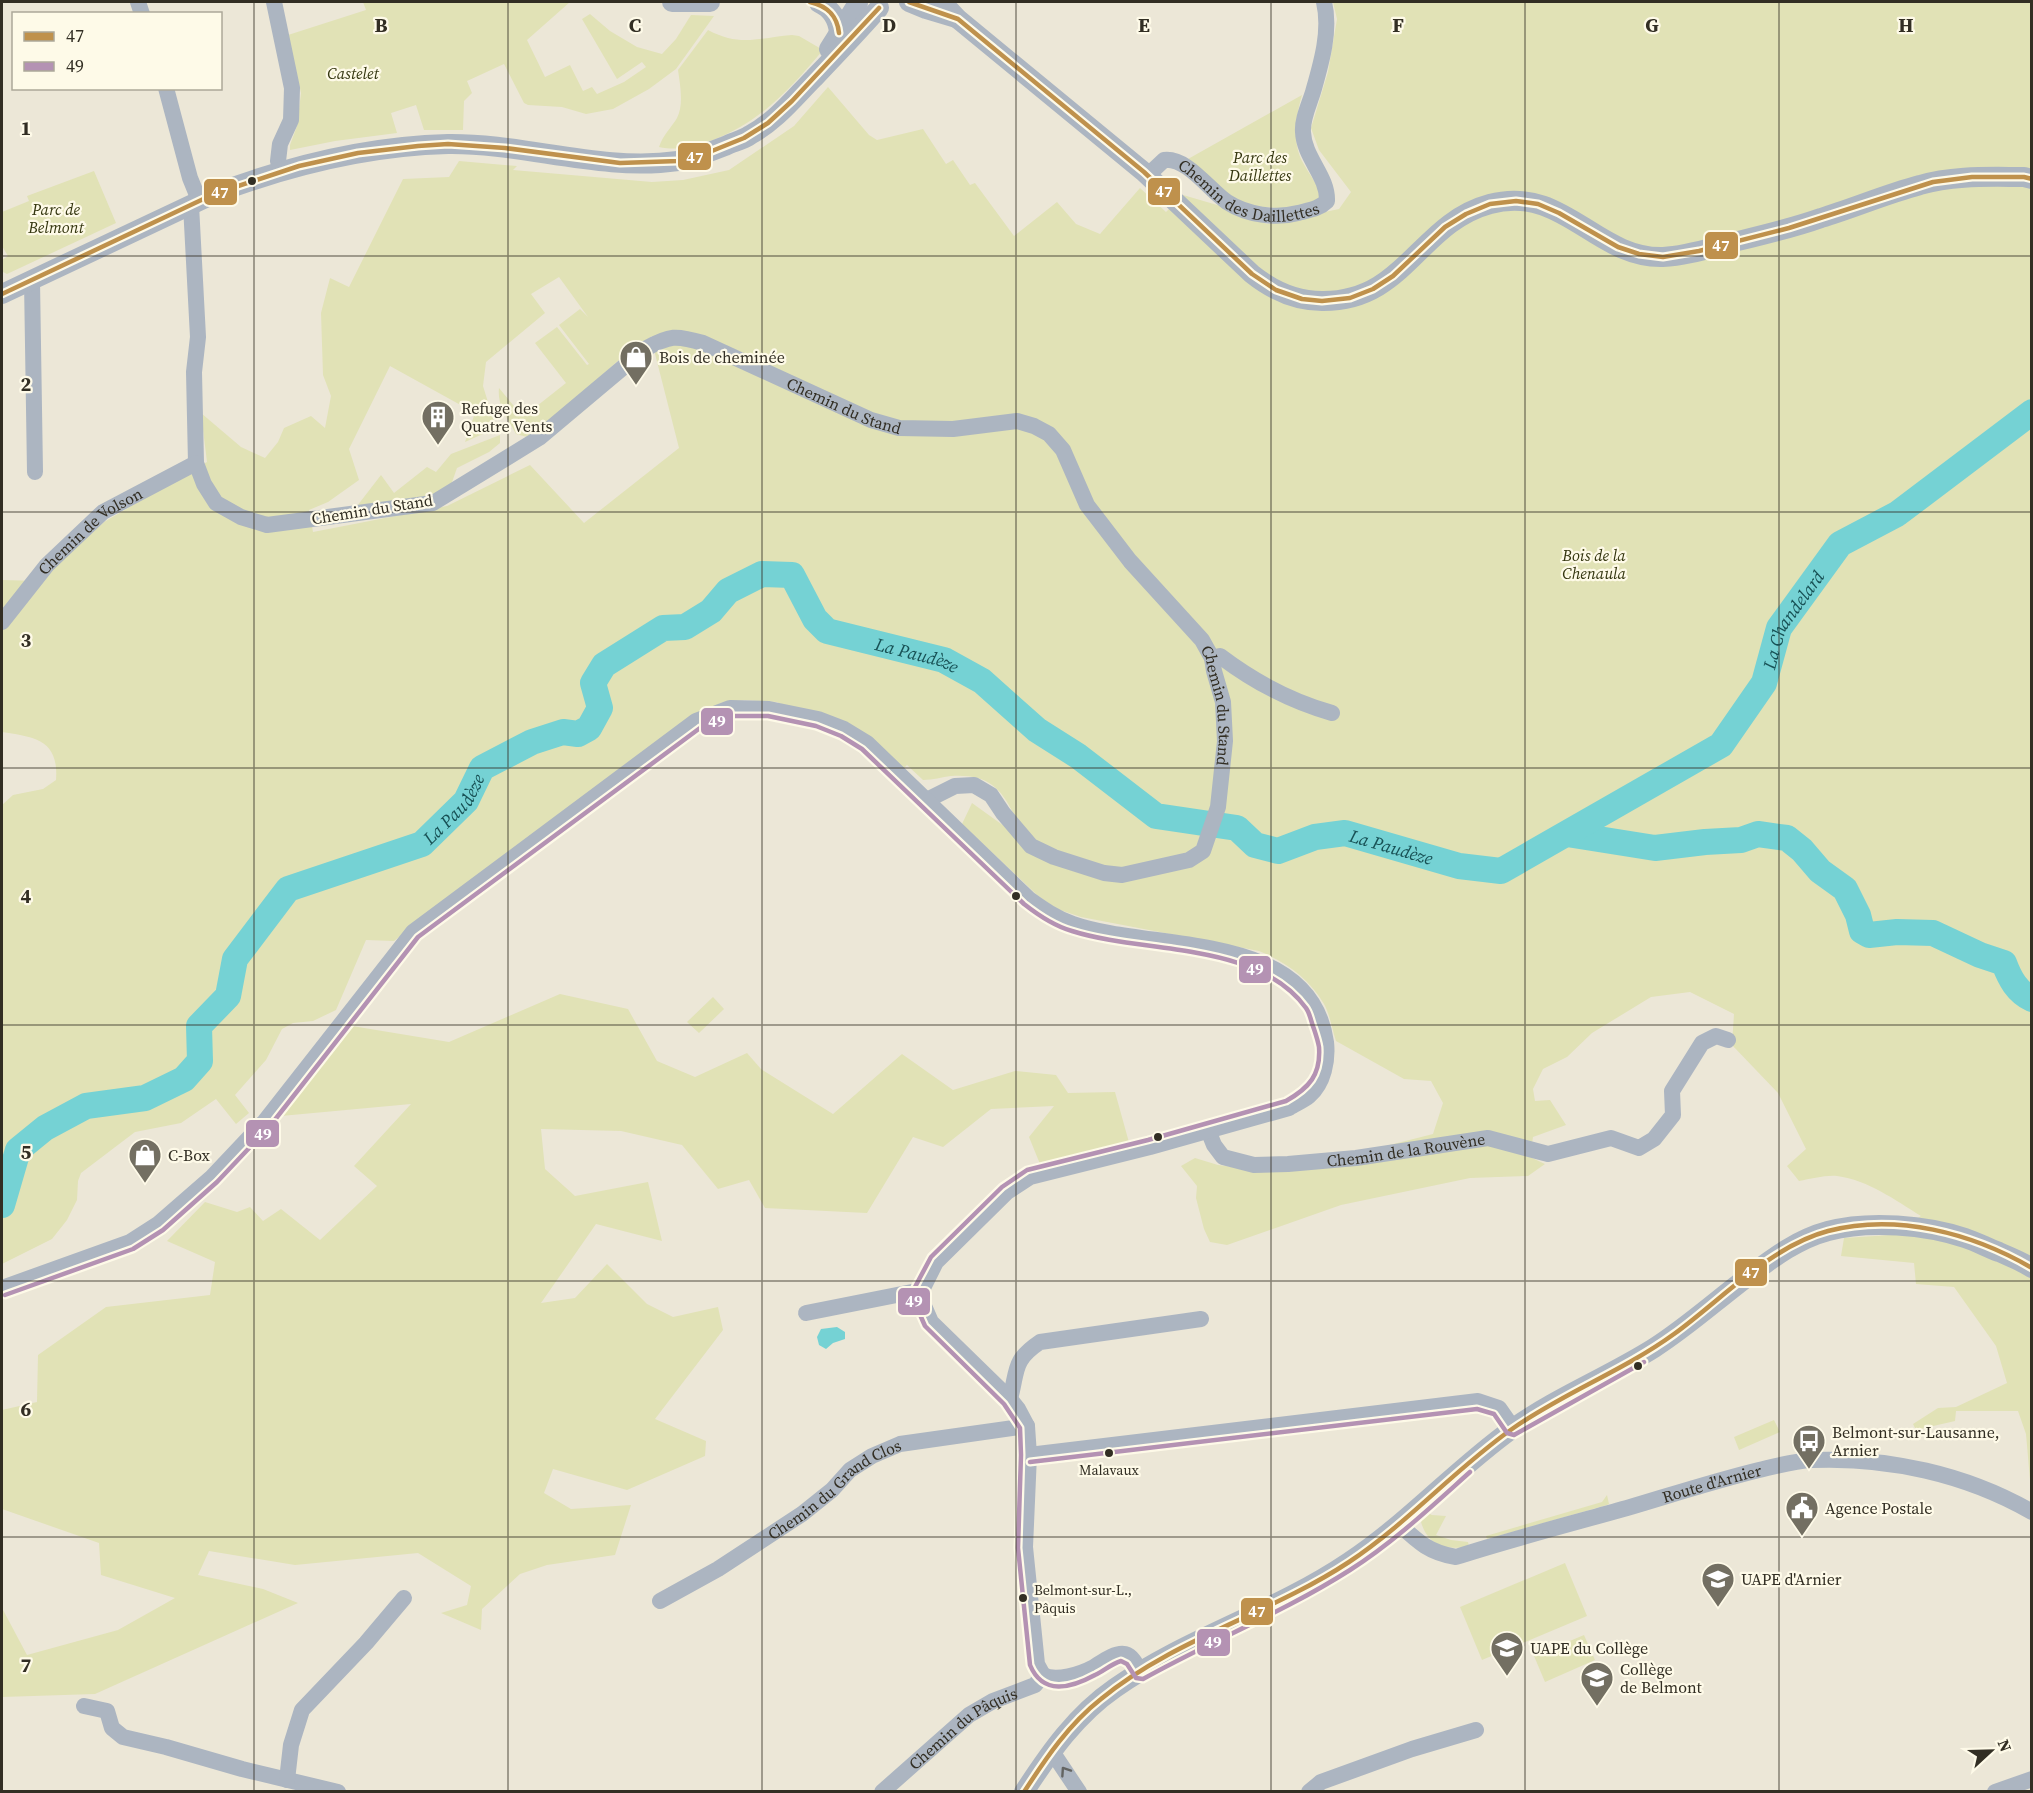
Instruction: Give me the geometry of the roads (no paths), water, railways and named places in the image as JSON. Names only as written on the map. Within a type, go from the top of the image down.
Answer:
[{"type":"street","points":[[274,2],[292,88],[291,120],[279,144],[278,161],[281,171]]},
{"type":"street","points":[[672,2],[710,2]]},
{"type":"street","points":[[819,2],[833,14],[839,33]]},
{"type":"street","points":[[816,76],[858,2],[869,8],[887,5]]},
{"type":"street","points":[[909,2],[958,19]]},
{"type":"street","points":[[942,2],[958,19],[1147,176],[1269,287],[1288,295],[1317,301],[1349,298],[1377,288],[1396,275],[1439,232],[1461,216],[1491,203],[1513,200],[1528,201],[1549,207],[1617,246],[1634,253],[1661,257],[1675,256],[1819,219],[1922,184],[1965,178],[2024,177],[2031,179]]},
{"type":"street","name":"Chemin des Daillettes","points":[[1147,176],[1164,160],[1173,160],[1182,164],[1225,201],[1237,208],[1273,216],[1291,215],[1321,207],[1327,201],[1327,192],[1308,155],[1303,130],[1324,46],[1327,23],[1324,2]]},
{"type":"street","points":[[2,294],[195,203],[247,181],[321,160],[398,148],[446,144],[485,145],[643,163],[679,161],[709,153],[750,136],[781,112],[887,5]]},
{"type":"street","name":"Chemin du Stand","points":[[167,90],[195,203],[198,337],[194,372],[196,463],[216,503],[241,517],[267,525],[433,503],[539,438],[645,349],[661,340],[680,336],[703,343],[871,420],[899,428],[953,429],[1017,421],[1049,434],[1063,450],[1087,505],[1130,561],[1202,640],[1212,658],[1223,702],[1225,741],[1218,807],[1208,841],[1203,851],[1189,860],[1122,875],[1104,873],[1054,857],[1031,846],[991,795],[975,785],[954,786],[927,800]]},
{"type":"street","points":[[32,281],[35,472]]},
{"type":"street","name":"Chemin de Volson","points":[[2,622],[47,565],[103,512],[196,463]]},
{"type":"street","points":[[1212,658],[1220,656],[1242,672],[1266,685],[1317,709],[1332,713]]},
{"type":"street","points":[[2,1288],[130,1242],[158,1224],[212,1177],[265,1121],[413,932],[696,721],[730,708],[769,709],[818,719],[844,729],[867,742],[1029,899],[1050,914],[1074,924],[1244,957],[1269,965],[1289,977],[1309,997],[1320,1017],[1328,1058],[1321,1078],[1310,1096],[1289,1108],[1030,1177],[1007,1192],[936,1262],[922,1290],[921,1299],[931,1323],[1010,1399],[1027,1426],[1029,1455],[1025,1547],[1037,1664],[1043,1675],[1049,1678],[1062,1677],[1091,1669],[1118,1654],[1130,1657],[1140,1672]]},
{"type":"street","name":"Chemin de la Rouvène","points":[[1208,1130],[1214,1145],[1223,1157],[1254,1165],[1356,1158],[1488,1138],[1548,1154],[1611,1138],[1639,1148],[1654,1138],[1673,1115],[1672,1091],[1702,1043],[1716,1036],[1728,1040]]},
{"type":"street","points":[[1024,1791],[1051,1750],[1088,1709],[1114,1688],[1167,1656],[1309,1586],[1346,1564],[1400,1525],[1466,1466],[1514,1428],[1558,1400],[1654,1348],[1778,1254],[1803,1240],[1828,1231],[1860,1226],[1918,1228],[1965,1238],[2031,1268]]},
{"type":"street","points":[[806,1313],[922,1290]]},
{"type":"street","points":[[1010,1399],[1017,1366],[1025,1352],[1040,1342],[1201,1319]]},
{"type":"street","points":[[1029,1455],[1478,1401],[1499,1408],[1514,1428]]},
{"type":"street","name":"Chemin du Grand Clos","points":[[660,1601],[718,1569],[802,1514],[832,1490],[850,1470],[872,1456],[900,1444],[1027,1426]]},
{"type":"street","name":"Route d'Arnier","points":[[1400,1525],[1419,1543],[1440,1555],[1456,1557],[1712,1482],[1812,1460],[1866,1460],[1930,1472],[1970,1483],[2007,1498],[2031,1512]]},
{"type":"street","points":[[287,1780],[291,1745],[302,1710],[405,1598]]},
{"type":"street","name":"Chemin du Pâquis","points":[[882,1791],[969,1715],[993,1701],[1035,1685],[1043,1675]]},
{"type":"street","points":[[84,1706],[107,1711],[112,1728],[123,1737],[338,1791]]},
{"type":"street","points":[[1309,1791],[1321,1782],[1412,1749],[1476,1730]]},
{"type":"street","points":[[1051,1750],[1079,1791]]},
{"type":"street","points":[[1995,1791],[2031,1779]]},
{"type":"water","points":[[837,1327],[845,1332],[845,1339],[833,1343],[826,1349],[819,1345],[817,1337],[821,1329]]},
{"type":"waterway","name":"La Paudèze","points":[[2,1205],[18,1150],[45,1128],[86,1106],[145,1098],[184,1079],[200,1061],[199,1026],[228,996],[235,959],[288,889],[422,844],[466,801],[482,768],[532,742],[563,732],[578,734],[589,728],[600,708],[593,683],[604,665],[663,628],[685,627],[711,611],[728,591],[762,574],[792,575],[815,619],[827,631],[944,660],[982,681],[1037,730],[1078,756],[1156,816],[1237,828],[1255,845],[1278,851],[1315,837],[1345,833],[1459,866],[1501,871],[1721,745],[1764,683],[1779,628],[1840,544],[1897,514],[2032,412]]},
{"type":"waterway","name":"La Paudèze","points":[[1567,834],[1655,848],[1741,840],[1758,834],[1787,838],[1802,850],[1820,871],[1845,889],[1858,915],[1862,931],[1869,935],[1897,932],[1933,933],[1980,955],[2004,963],[2015,984],[2022,993],[2032,999]]},
{"type":"place","name":"Bois de cheminée","points":[[636,386]]},
{"type":"place","name":"Refuge des Quatre Vents","points":[[438,446]]},
{"type":"place","name":"C-Box","points":[[145,1184]]},
{"type":"place","name":"Malavaux","points":[[1109,1453]]},
{"type":"place","name":"Belmont-sur-Lausanne, Arnier","points":[[1809,1470]]},
{"type":"place","name":"Agence Postale","points":[[1802,1537]]},
{"type":"place","name":"Belmont-sur-L., Pâquis","points":[[1023,1598]]},
{"type":"place","name":"UAPE d'Arnier","points":[[1718,1608]]},
{"type":"place","name":"UAPE du Collège","points":[[1507,1677]]},
{"type":"place","name":"Collège de Belmont","points":[[1597,1707]]},
{"type":"park label","name":"Castelet","points":[[353,73]]},
{"type":"park label","name":"Parc des Daillettes","points":[[1260,166]]},
{"type":"park label","name":"Parc de Belmont","points":[[56,218]]},
{"type":"park label","name":"Bois de la Chenaula","points":[[1594,564]]},
{"type":"water label","name":"La Chandelard","points":[[1796,621]]}]
